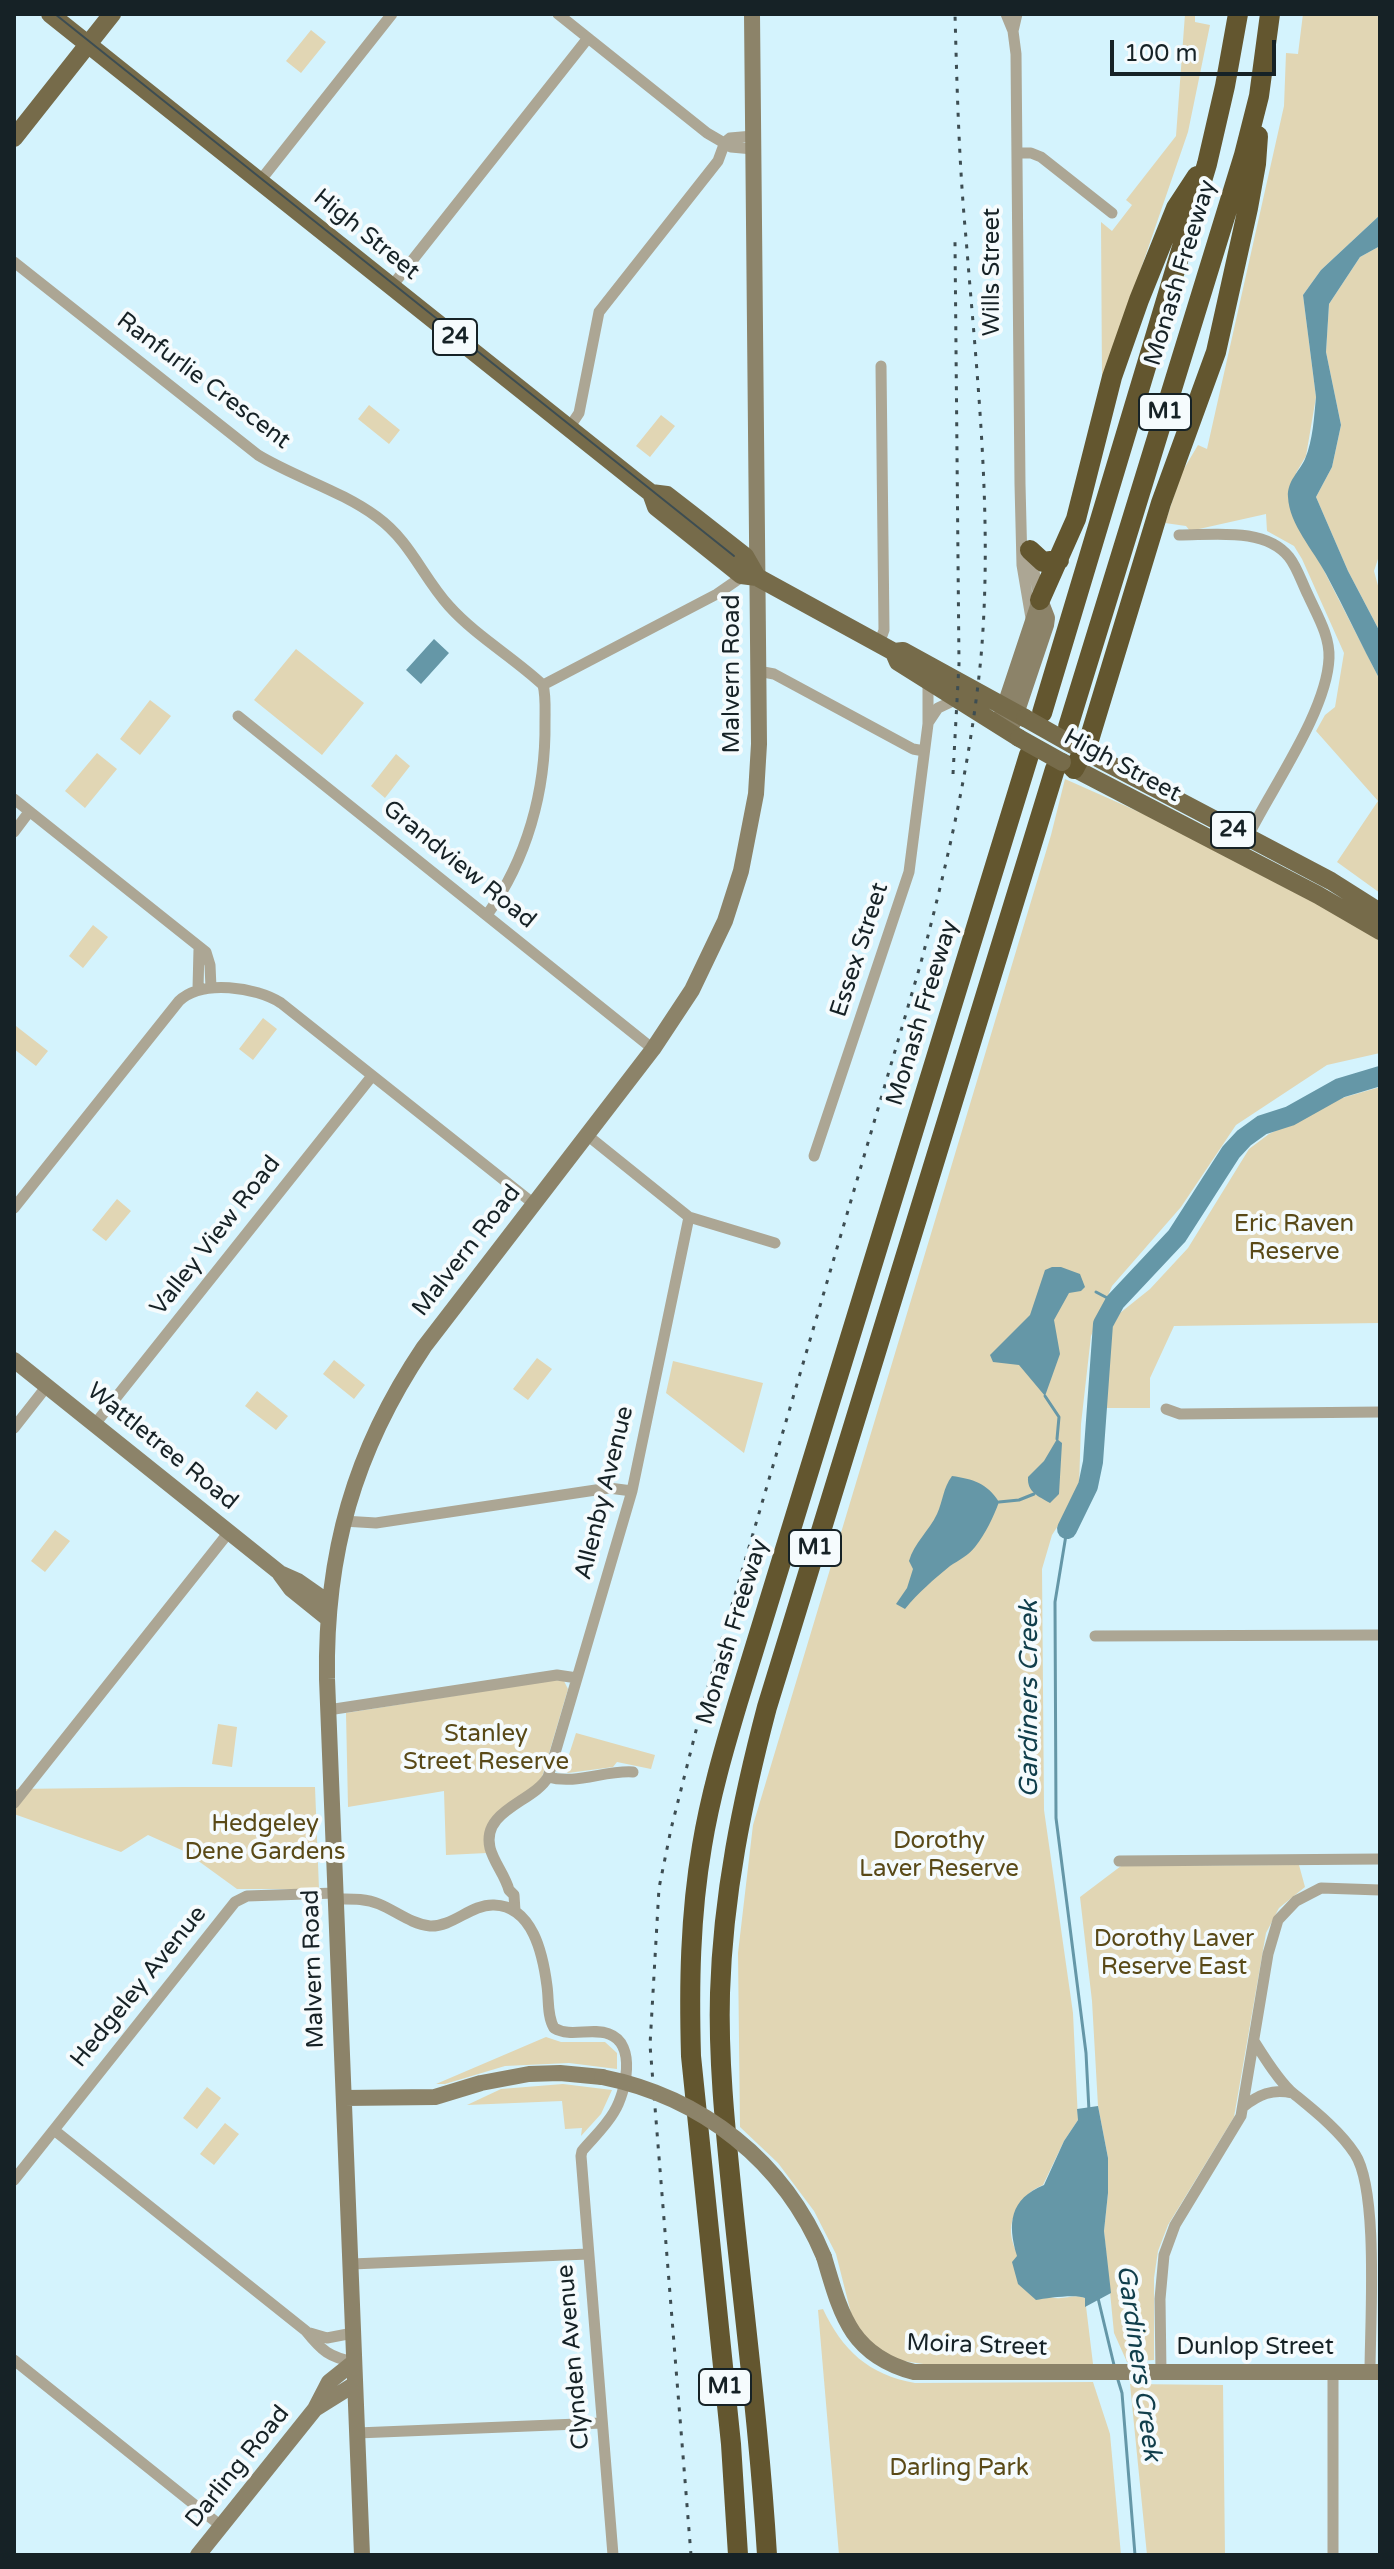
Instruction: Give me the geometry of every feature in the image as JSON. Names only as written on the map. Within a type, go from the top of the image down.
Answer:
[{"type":"highway","name":"Monash Freeway","points":[[1022,713],[1207,164],[1238,14]]},
{"type":"highway","name":"Monash Freeway","points":[[1068,727],[1244,155],[1259,96],[1270,14]]},
{"type":"highway","points":[[1072,761],[1216,352],[1256,164],[1259,96]]},
{"type":"highway","points":[[1040,600],[1076,519],[1112,377],[1139,300],[1176,208],[1207,164]]},
{"type":"highway","points":[[1030,550],[1043,562],[1059,560]]},
{"type":"highway","name":"Monash Freeway","points":[[738,2555],[731,2444],[691,2056],[689,1994],[692,1933],[702,1846],[721,1760],[1014,738]]},
{"type":"highway","name":"M1","points":[[767,2555],[721,2053],[723,1934],[733,1850],[767,1707],[1072,761]]},
{"type":"main road","name":"High Street","points":[[50,14],[651,493],[667,495],[745,556],[750,576],[887,648],[903,651],[1022,713],[1072,761],[1380,931]]},
{"type":"main road","points":[[14,138],[112,14]]},
{"type":"main road","name":"Malvern Road","points":[[362,2555],[328,1710],[328,1610],[343,1521],[368,1445],[402,1379],[680,1011],[704,969],[725,921],[741,871],[757,781],[758,671],[750,576],[752,14]]},
{"type":"main road","name":"Wills Street","points":[[1014,738],[1046,625],[1047,618],[1040,600]]},
{"type":"main road","name":"Wills Street","points":[[1022,713],[1031,622],[1040,600]]},
{"type":"main road","name":"High Street","points":[[887,648],[898,662],[1014,738],[1247,838],[1331,881],[1380,912]]},
{"type":"main road","name":"Wattletree Road","points":[[14,1360],[280,1573],[298,1581],[328,1610]]},
{"type":"main road","name":"Moira Street","points":[[344,2098],[435,2097],[481,2083],[529,2074],[560,2073],[629,2083],[681,2102],[732,2134],[755,2155],[787,2191],[811,2228],[846,2325],[874,2356],[894,2367],[914,2372],[1130,2372]]},
{"type":"main road","name":"Darling Road","points":[[198,2555],[314,2410],[334,2378],[354,2362]]},
{"type":"main road","name":"Dunlop Street","points":[[1130,2372],[1375,2372]]},
{"type":"main road","name":"Darling Road","points":[[314,2410],[355,2384]]},
{"type":"main road","points":[[314,2410],[329,2408],[357,2427]]},
{"type":"street","points":[[260,181],[392,14]]},
{"type":"street","points":[[558,14],[707,133],[725,142]]},
{"type":"street","name":"Wills Street","points":[[1006,14],[1013,31]]},
{"type":"street","name":"Wills Street","points":[[1017,14],[1013,31],[1019,475],[1022,565],[1031,622]]},
{"type":"street","points":[[392,286],[588,38]]},
{"type":"street","points":[[569,428],[579,413],[599,312],[718,161],[725,142],[730,138],[753,142]]},
{"type":"street","points":[[1017,153],[1041,157],[1112,213]]},
{"type":"street","name":"Ranfurlie Crescent","points":[[14,262],[246,447],[282,469],[345,496],[378,518],[406,543],[451,608],[543,685]]},
{"type":"street","points":[[881,366],[884,633],[887,648]]},
{"type":"street","name":"Wills Street","points":[[1022,512],[1040,600]]},
{"type":"street","points":[[1179,535],[1241,535],[1275,544],[1290,558],[1316,611],[1327,642],[1329,658],[1319,701],[1240,856]]},
{"type":"street","points":[[487,915],[516,865],[538,801],[546,739],[543,685],[750,576]]},
{"type":"street","points":[[758,671],[774,674],[913,749],[924,751]]},
{"type":"street","name":"Essex Street","points":[[814,1156],[909,872],[928,724],[928,680]]},
{"type":"street","points":[[928,724],[938,708],[957,699]]},
{"type":"street","name":"Grandview Road","points":[[238,716],[653,1049]]},
{"type":"street","points":[[14,799],[208,956],[211,988]]},
{"type":"street","points":[[14,832],[29,812]]},
{"type":"street","points":[[198,989],[199,949]]},
{"type":"street","points":[[14,1208],[179,1001],[198,989],[211,988],[254,991],[271,997],[534,1204]]},
{"type":"street","name":"Valley View Road","points":[[95,1424],[372,1076]]},
{"type":"street","points":[[587,1135],[689,1217],[775,1243]]},
{"type":"street","name":"Allenby Avenue","points":[[548,1777],[632,1491],[689,1217]]},
{"type":"street","points":[[14,1428],[47,1386]]},
{"type":"street","points":[[1166,1409],[1180,1414],[1380,1412]]},
{"type":"street","points":[[343,1521],[376,1523],[609,1488],[632,1491]]},
{"type":"street","points":[[14,1803],[229,1532]]},
{"type":"street","points":[[1095,1636],[1380,1635]]},
{"type":"street","points":[[328,1710],[557,1675],[577,1678]]},
{"type":"street","points":[[509,1890],[503,1893],[496,1905],[515,1911],[514,1895],[490,1848],[492,1831],[501,1815],[541,1787],[548,1777],[565,1780],[613,1771],[633,1772]]},
{"type":"street","points":[[1119,1861],[1380,1859]]},
{"type":"street","points":[[1161,2372],[1161,2278],[1166,2245],[1237,2124],[1243,2107],[1270,1946],[1282,1913],[1304,1895],[1321,1888],[1380,1890]]},
{"type":"street","name":"Hedgeley Avenue","points":[[14,2180],[238,1900],[247,1896],[336,1896],[371,1901],[413,1922],[434,1926],[482,1906],[496,1905]]},
{"type":"street","name":"Clynden Avenue","points":[[515,1911],[527,1923],[539,1950],[546,1978],[549,2015],[554,2028],[563,2033],[609,2034],[620,2040],[626,2051],[626,2069],[616,2108],[581,2156],[613,2555]]},
{"type":"street","points":[[1254,2041],[1292,2093],[1346,2143],[1364,2172],[1369,2209],[1375,2372]]},
{"type":"street","points":[[1243,2107],[1267,2092],[1292,2093]]},
{"type":"street","points":[[54,2130],[306,2331],[333,2358],[354,2362]]},
{"type":"street","points":[[352,2264],[588,2254]]},
{"type":"street","points":[[306,2331],[327,2338],[353,2333]]},
{"type":"street","points":[[14,2360],[221,2526]]},
{"type":"street","points":[[1333,2373],[1333,2555]]},
{"type":"street","points":[[357,2427],[602,2423]]},
{"type":"green space","points":[[1185,14],[1195,14],[1195,22],[1210,25],[1188,132],[1102,382],[1101,222],[1112,231],[1132,205],[1126,200],[1176,136]]},
{"type":"green space","points":[[1303,14],[1380,14],[1380,215],[1321,270],[1303,295],[1316,397],[1306,456],[1296,473],[1318,559],[1380,680],[1380,893],[1337,862],[1378,801],[1316,731],[1325,715],[1335,707],[1344,653],[1302,559],[1294,546],[1267,531],[1266,514],[1190,531],[1186,526],[1165,523],[1182,472],[1198,445],[1207,449],[1284,106],[1286,53],[1298,54]]},
{"type":"green space","points":[[311,30],[326,42],[301,73],[286,61]]},
{"type":"green space","points":[[1380,246],[1380,553],[1374,571],[1380,593],[1380,632],[1348,571],[1316,497],[1332,467],[1341,425],[1326,352],[1329,304],[1360,257]]},
{"type":"green space","points":[[369,405],[400,430],[389,444],[358,419]]},
{"type":"green space","points":[[661,415],[675,426],[650,457],[636,446]]},
{"type":"green space","points":[[296,649],[364,703],[322,755],[254,700]]},
{"type":"green space","points":[[150,700],[171,716],[140,755],[120,739]]},
{"type":"green space","points":[[97,753],[117,769],[85,808],[65,791]]},
{"type":"green space","points":[[396,754],[410,766],[385,798],[371,786]]},
{"type":"green space","name":"Dorothy Laver Reserve","points":[[1065,779],[1155,819],[1360,926],[1380,941],[1380,1053],[1327,1065],[1236,1125],[1181,1207],[1112,1286],[1091,1336],[1081,1424],[1079,1487],[1074,1501],[1052,1535],[1042,1569],[1044,1810],[1073,2013],[1078,2120],[1043,2185],[1028,2195],[1017,2210],[1011,2234],[1019,2257],[1051,2297],[1085,2298],[1093,2364],[930,2365],[903,2361],[883,2353],[865,2337],[853,2321],[836,2254],[814,2211],[778,2163],[740,2127],[738,1953],[753,1825],[1051,835]]},
{"type":"green space","points":[[93,925],[108,937],[83,968],[69,956]]},
{"type":"green space","points":[[263,1018],[277,1029],[253,1060],[239,1049]]},
{"type":"green space","points":[[16,1026],[48,1051],[36,1066],[14,1049]]},
{"type":"green space","name":"Eric Raven Reserve","points":[[1380,1087],[1380,1323],[1174,1326],[1150,1378],[1150,1408],[1106,1408],[1110,1331],[1120,1313],[1150,1289],[1188,1248],[1249,1149],[1269,1134],[1342,1098]]},
{"type":"green space","points":[[117,1199],[131,1211],[106,1241],[92,1230]]},
{"type":"green space","points":[[537,1358],[552,1369],[528,1400],[513,1389]]},
{"type":"green space","points":[[334,1360],[365,1385],[354,1399],[323,1374]]},
{"type":"green space","points":[[673,1361],[763,1383],[744,1453],[666,1393]]},
{"type":"green space","points":[[257,1391],[288,1416],[276,1430],[245,1406]]},
{"type":"green space","points":[[55,1530],[70,1541],[45,1572],[31,1561]]},
{"type":"green space","name":"Stanley Street Reserve","points":[[554,1680],[564,1681],[568,1689],[542,1777],[494,1815],[487,1853],[446,1855],[444,1791],[348,1807],[346,1713]]},
{"type":"green space","points":[[218,1724],[237,1727],[232,1767],[212,1764]]},
{"type":"green space","points":[[576,1733],[655,1755],[651,1769],[617,1762],[613,1767],[568,1773],[564,1770]]},
{"type":"green space","name":"Hedgeley Dene Gardens","points":[[315,1787],[319,1889],[237,1889],[186,1852],[148,1835],[121,1852],[14,1814],[14,1789]]},
{"type":"green space","name":"Dorothy Laver Reserve East","points":[[1299,1865],[1305,1887],[1279,1908],[1266,1933],[1234,2117],[1168,2225],[1158,2251],[1154,2278],[1154,2360],[1127,2362],[1114,2333],[1104,2231],[1108,2158],[1098,2106],[1092,2001],[1080,1897],[1121,1866]]},
{"type":"green space","points":[[546,2037],[561,2042],[605,2042],[617,2053],[617,2069],[569,2063],[505,2066],[436,2084]]},
{"type":"green space","points":[[563,2084],[612,2090],[601,2114],[581,2136],[582,2128],[565,2129],[562,2101],[467,2105],[501,2089]]},
{"type":"green space","points":[[207,2087],[221,2098],[197,2129],[183,2118]]},
{"type":"green space","points":[[225,2123],[239,2134],[214,2165],[200,2154]]},
{"type":"green space","name":"Darling Park","points":[[823,2309],[848,2348],[871,2367],[899,2379],[915,2383],[1093,2382],[1110,2434],[1121,2555],[839,2555],[818,2310]]},
{"type":"green space","points":[[1130,2384],[1223,2385],[1225,2555],[1147,2555]]},
{"type":"water","points":[[1380,215],[1380,246],[1360,257],[1329,304],[1326,352],[1341,425],[1332,467],[1316,497],[1348,571],[1380,632],[1380,680],[1326,574],[1297,527],[1289,507],[1288,491],[1308,452],[1316,397],[1303,295],[1321,270]]},
{"type":"water","points":[[434,639],[449,653],[421,684],[406,670]]},
{"type":"water","points":[[1052,1267],[1080,1274],[1085,1287],[1069,1293],[1054,1320],[1060,1354],[1045,1396],[1019,1365],[993,1362],[990,1355],[1030,1315],[1045,1270]]},
{"type":"water","points":[[1057,1439],[1062,1443],[1059,1494],[1050,1503],[1031,1490],[1028,1477],[1044,1461]]},
{"type":"water","points":[[952,1476],[979,1483],[990,1490],[999,1502],[992,1520],[973,1550],[932,1581],[905,1609],[896,1604],[907,1588],[913,1569],[909,1561],[937,1514]]},
{"type":"water","points":[[1098,2106],[1108,2158],[1104,2231],[1111,2293],[1085,2307],[1085,2298],[1081,2297],[1036,2300],[1018,2284],[1012,2262],[1017,2256],[1012,2233],[1014,2213],[1024,2197],[1044,2185],[1064,2141],[1078,2120],[1077,2109]]},
{"type":"waterway","name":"Gardiners Creek","points":[[1067,1529],[1088,1486],[1093,1462],[1103,1324],[1115,1302],[1177,1236],[1231,1152],[1244,1138],[1262,1125],[1290,1116],[1340,1088],[1380,1076]]},
{"type":"waterway","points":[[1096,1292],[1115,1302]]},
{"type":"waterway","points":[[1045,1396],[1059,1417],[1057,1439]]},
{"type":"waterway","points":[[999,1502],[1019,1500],[1034,1494]]},
{"type":"waterway","name":"Gardiners Creek","points":[[1067,1529],[1055,1602],[1056,1818],[1086,2053],[1089,2111]]},
{"type":"waterway","name":"Gardiners Creek","points":[[1098,2298],[1114,2365]]},
{"type":"waterway","name":"Gardiners Creek","points":[[1118,2380],[1122,2393],[1135,2555]]},
{"type":"tram line","points":[[55,14],[734,556]]},
{"type":"railway","points":[[691,2555],[650,2045],[659,1888],[702,1707],[920,966],[949,851],[971,735],[984,605],[984,500],[962,182],[955,14]]},
{"type":"railway","points":[[953,774],[959,664],[955,242]]}]
